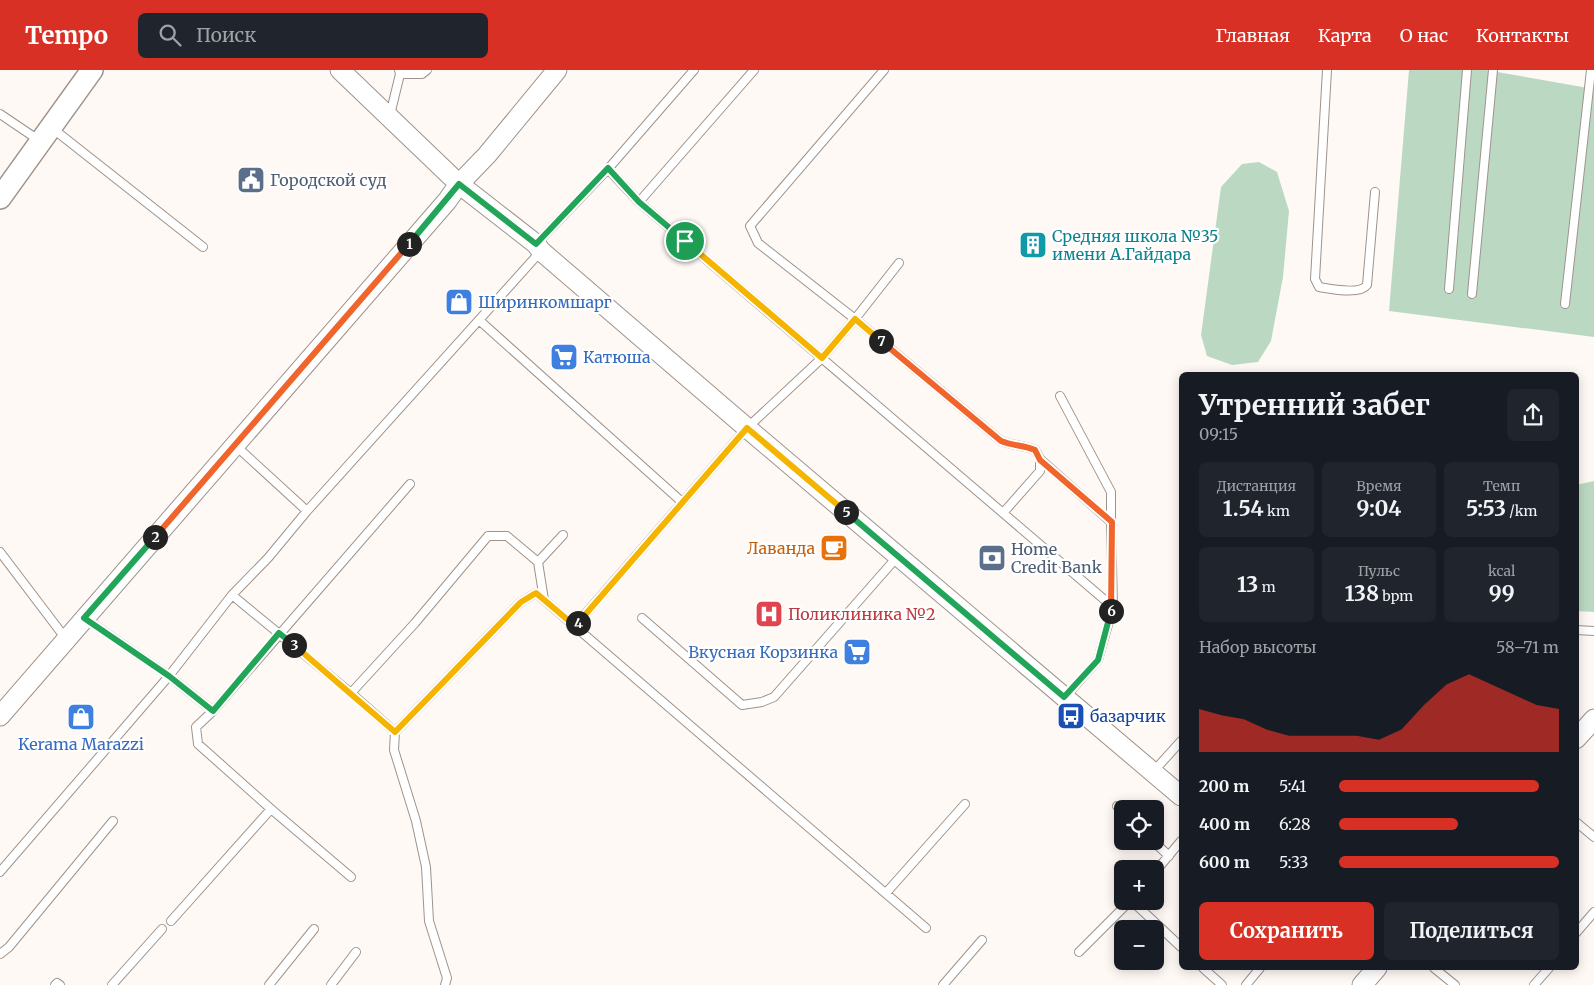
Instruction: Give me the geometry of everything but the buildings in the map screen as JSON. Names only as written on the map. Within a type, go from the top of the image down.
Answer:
[{"type":"main road","points":[[0,198],[92,70]]},
{"type":"street","points":[[340,70],[459,184],[538,248],[1179,794]]},
{"type":"street","points":[[2,710],[235,446],[459,184],[487,155],[557,70]]},
{"type":"street","points":[[1579,736],[1593,721]]},
{"type":"street","points":[[1362,985],[1374,970]]},
{"type":"lane","points":[[389,117],[399,72],[422,74],[427,70]]},
{"type":"lane","points":[[0,872],[169,676],[232,595],[268,558],[307,511],[478,320],[538,248],[694,70]]},
{"type":"lane","points":[[639,202],[754,70]]},
{"type":"lane","points":[[884,70],[750,226],[758,243],[855,319],[1001,441],[1011,446],[1026,446],[1035,450],[1040,460],[1112,522]]},
{"type":"lane","points":[[1327,70],[1314,279],[1319,287],[1358,291],[1364,289],[1366,285],[1375,192]]},
{"type":"lane","points":[[1449,289],[1467,70]]},
{"type":"lane","points":[[1472,294],[1493,70]]},
{"type":"lane","points":[[1565,304],[1591,70]]},
{"type":"lane","points":[[0,114],[47,135],[203,247]]},
{"type":"lane","points":[[608,168],[639,202],[1113,606]]},
{"type":"lane","points":[[575,626],[747,428],[822,358],[899,263]]},
{"type":"lane","points":[[478,320],[682,502]]},
{"type":"lane","points":[[1060,396],[1111,492],[1112,522],[1113,606],[1098,660],[1064,697]]},
{"type":"lane","points":[[235,446],[307,511]]},
{"type":"lane","points":[[1003,513],[1040,471],[1040,460]]},
{"type":"lane","points":[[351,877],[198,744],[196,727],[213,711],[410,484]]},
{"type":"lane","points":[[538,562],[563,535]]},
{"type":"lane","points":[[351,693],[416,623],[488,536],[507,536],[538,562],[544,600]]},
{"type":"lane","points":[[0,552],[66,639]]},
{"type":"lane","points":[[642,618],[742,705],[762,702],[774,697],[898,556]]},
{"type":"lane","points":[[445,985],[447,978],[429,921],[426,867],[416,820],[394,750],[395,732],[521,602],[536,593],[926,928]]},
{"type":"lane","points":[[232,595],[351,693],[395,732]]},
{"type":"lane","points":[[84,618],[169,676],[213,711]]},
{"type":"lane","points":[[1579,630],[1594,631]]},
{"type":"lane","points":[[1153,772],[1179,743]]},
{"type":"lane","points":[[886,893],[965,804]]},
{"type":"lane","points":[[171,921],[271,809]]},
{"type":"lane","points":[[0,954],[9,947],[114,821]]},
{"type":"lane","points":[[1579,824],[1594,837]]},
{"type":"lane","points":[[1164,862],[1179,844]]},
{"type":"lane","points":[[1163,850],[1169,856]]},
{"type":"lane","points":[[1079,952],[1122,910]]},
{"type":"lane","points":[[1141,910],[1179,945]]},
{"type":"lane","points":[[1579,930],[1594,912]]},
{"type":"lane","points":[[112,985],[162,929]]},
{"type":"lane","points":[[269,985],[314,929]]},
{"type":"lane","points":[[943,985],[982,940]]},
{"type":"lane","points":[[331,985],[356,952]]},
{"type":"lane","points":[[1205,970],[1222,985]]},
{"type":"lane","points":[[1246,985],[1258,970]]},
{"type":"lane","points":[[1439,970],[1455,985]]},
{"type":"lane","points":[[1534,985],[1547,970]]},
{"type":"lane","points":[[55,985],[58,983],[60,985]]},
{"type":"green space","points":[[1409,70],[1486,70],[1594,89],[1594,337],[1389,311]]},
{"type":"green space","points":[[1259,162],[1277,172],[1289,211],[1283,277],[1271,341],[1258,362],[1232,365],[1207,356],[1201,335],[1221,187],[1242,164]]},
{"type":"green space","points":[[1594,481],[1594,612],[1579,611],[1579,484]]},
{"type":"place","name":"Городской суд","points":[[251,180]]},
{"type":"place","name":"Средняя школа №35 имени А.Гайдара","points":[[1033,245]]},
{"type":"place","name":"Ширинкомшарг","points":[[459,302]]},
{"type":"place","name":"Катюша","points":[[564,357]]},
{"type":"place","name":"Лаванда","points":[[834,548]]},
{"type":"place","name":"Home Credit Bank","points":[[992,558]]},
{"type":"place","name":"Поликлиника №2","points":[[769,614]]},
{"type":"place","name":"Вкусная Корзинка","points":[[857,652]]},
{"type":"place","name":"базарчик","points":[[1071,716]]},
{"type":"place","name":"Kerama Marazzi","points":[[81,717]]},
{"type":"route","points":[[608,168],[639,202],[685,241],[822,358],[855,319],[1001,441],[1011,446],[1026,446],[1035,450],[1040,460],[1112,522],[1113,606],[1098,660],[1064,697],[747,428],[575,626],[536,593],[521,602],[395,732],[279,633],[213,711],[169,676],[84,618],[447,201],[459,184],[536,244],[608,168]]}]
